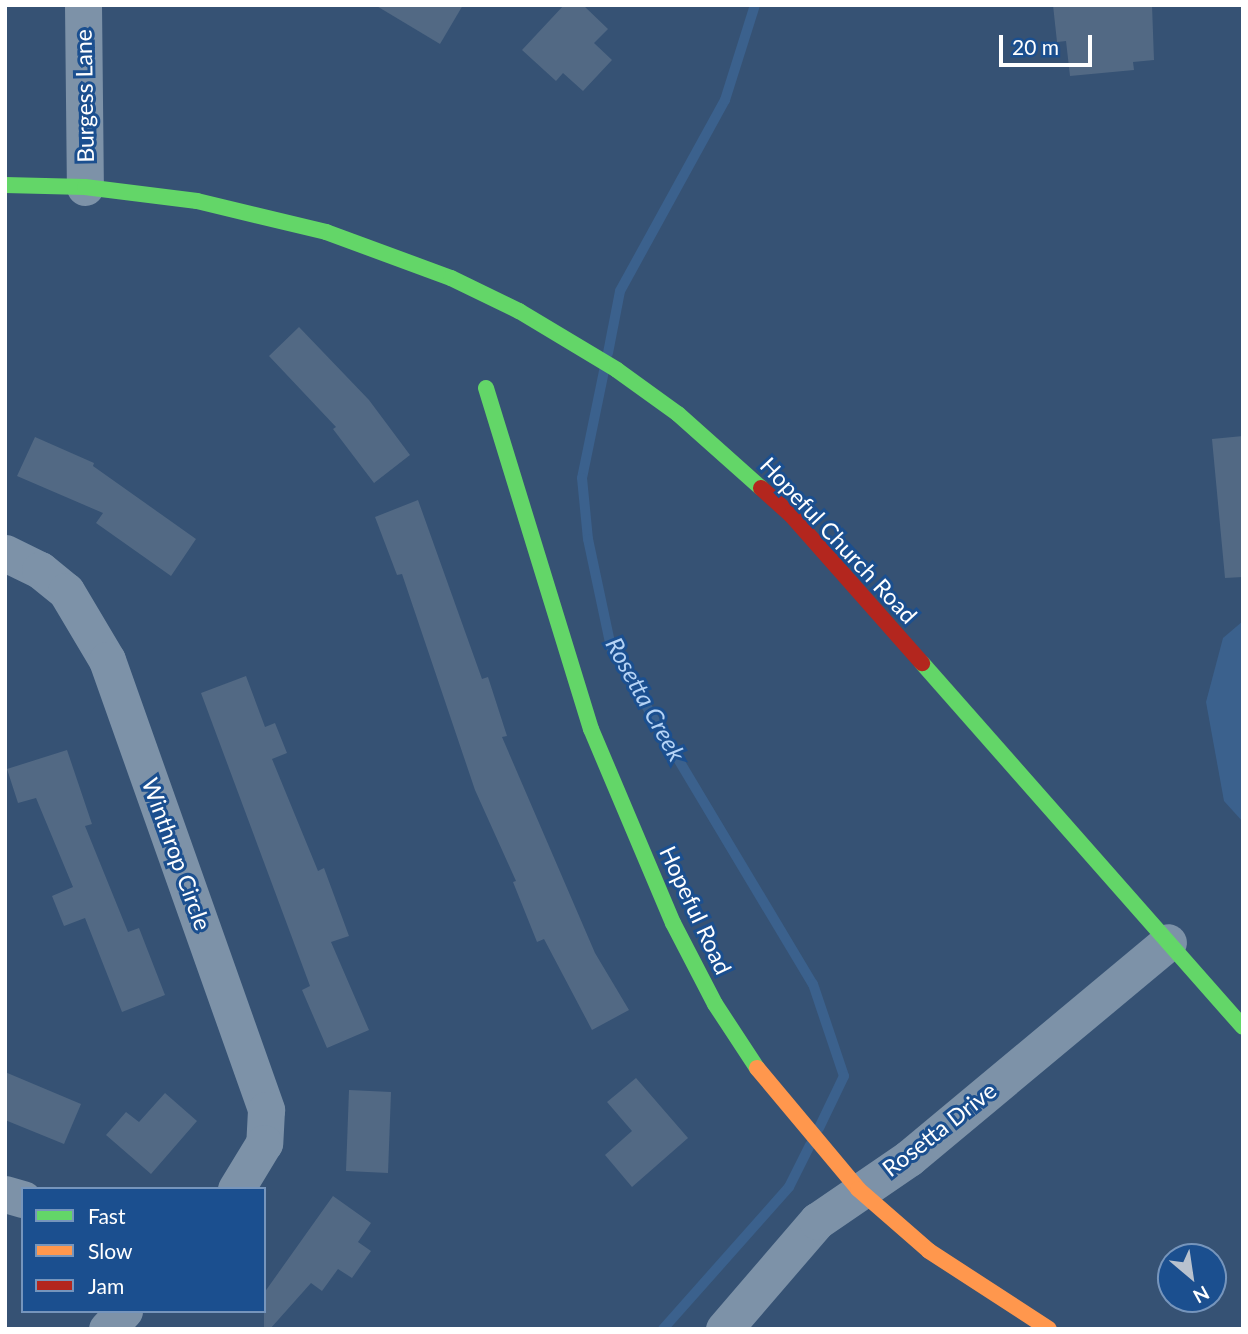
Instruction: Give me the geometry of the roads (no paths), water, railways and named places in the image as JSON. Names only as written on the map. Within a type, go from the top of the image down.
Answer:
[{"type":"main road","name":"Hopeful Church Road","points":[[5,185],[85,187],[197,201],[326,232],[451,278],[519,311],[655,398],[736,462],[791,515],[1243,1027]]},
{"type":"main road","name":"Hopeful Road","points":[[486,388],[596,741],[673,923],[715,1004],[751,1061],[858,1189],[929,1251],[1049,1329]]},
{"type":"street","name":"Burgess Lane","points":[[83,5],[85,187]]},
{"type":"street","name":"Winthrop Circle","points":[[5,554],[40,570],[66,591],[107,660],[266,1110],[264,1143],[237,1187]]},
{"type":"street","name":"Rosetta Drive","points":[[724,1329],[817,1221],[858,1189],[909,1157],[1168,942]]},
{"type":"street","points":[[107,1329],[122,1313]]},
{"type":"water","points":[[1243,621],[1243,822],[1224,801],[1206,702],[1223,638]]},
{"type":"waterway","name":"Rosetta Creek","points":[[608,353],[620,291],[725,100],[755,5]]},
{"type":"waterway","name":"Rosetta Creek","points":[[604,371],[582,478],[588,539],[611,647],[813,984],[844,1076],[819,1128]]},
{"type":"waterway","name":"Rosetta Creek","points":[[663,1329],[789,1187],[810,1145]]}]
